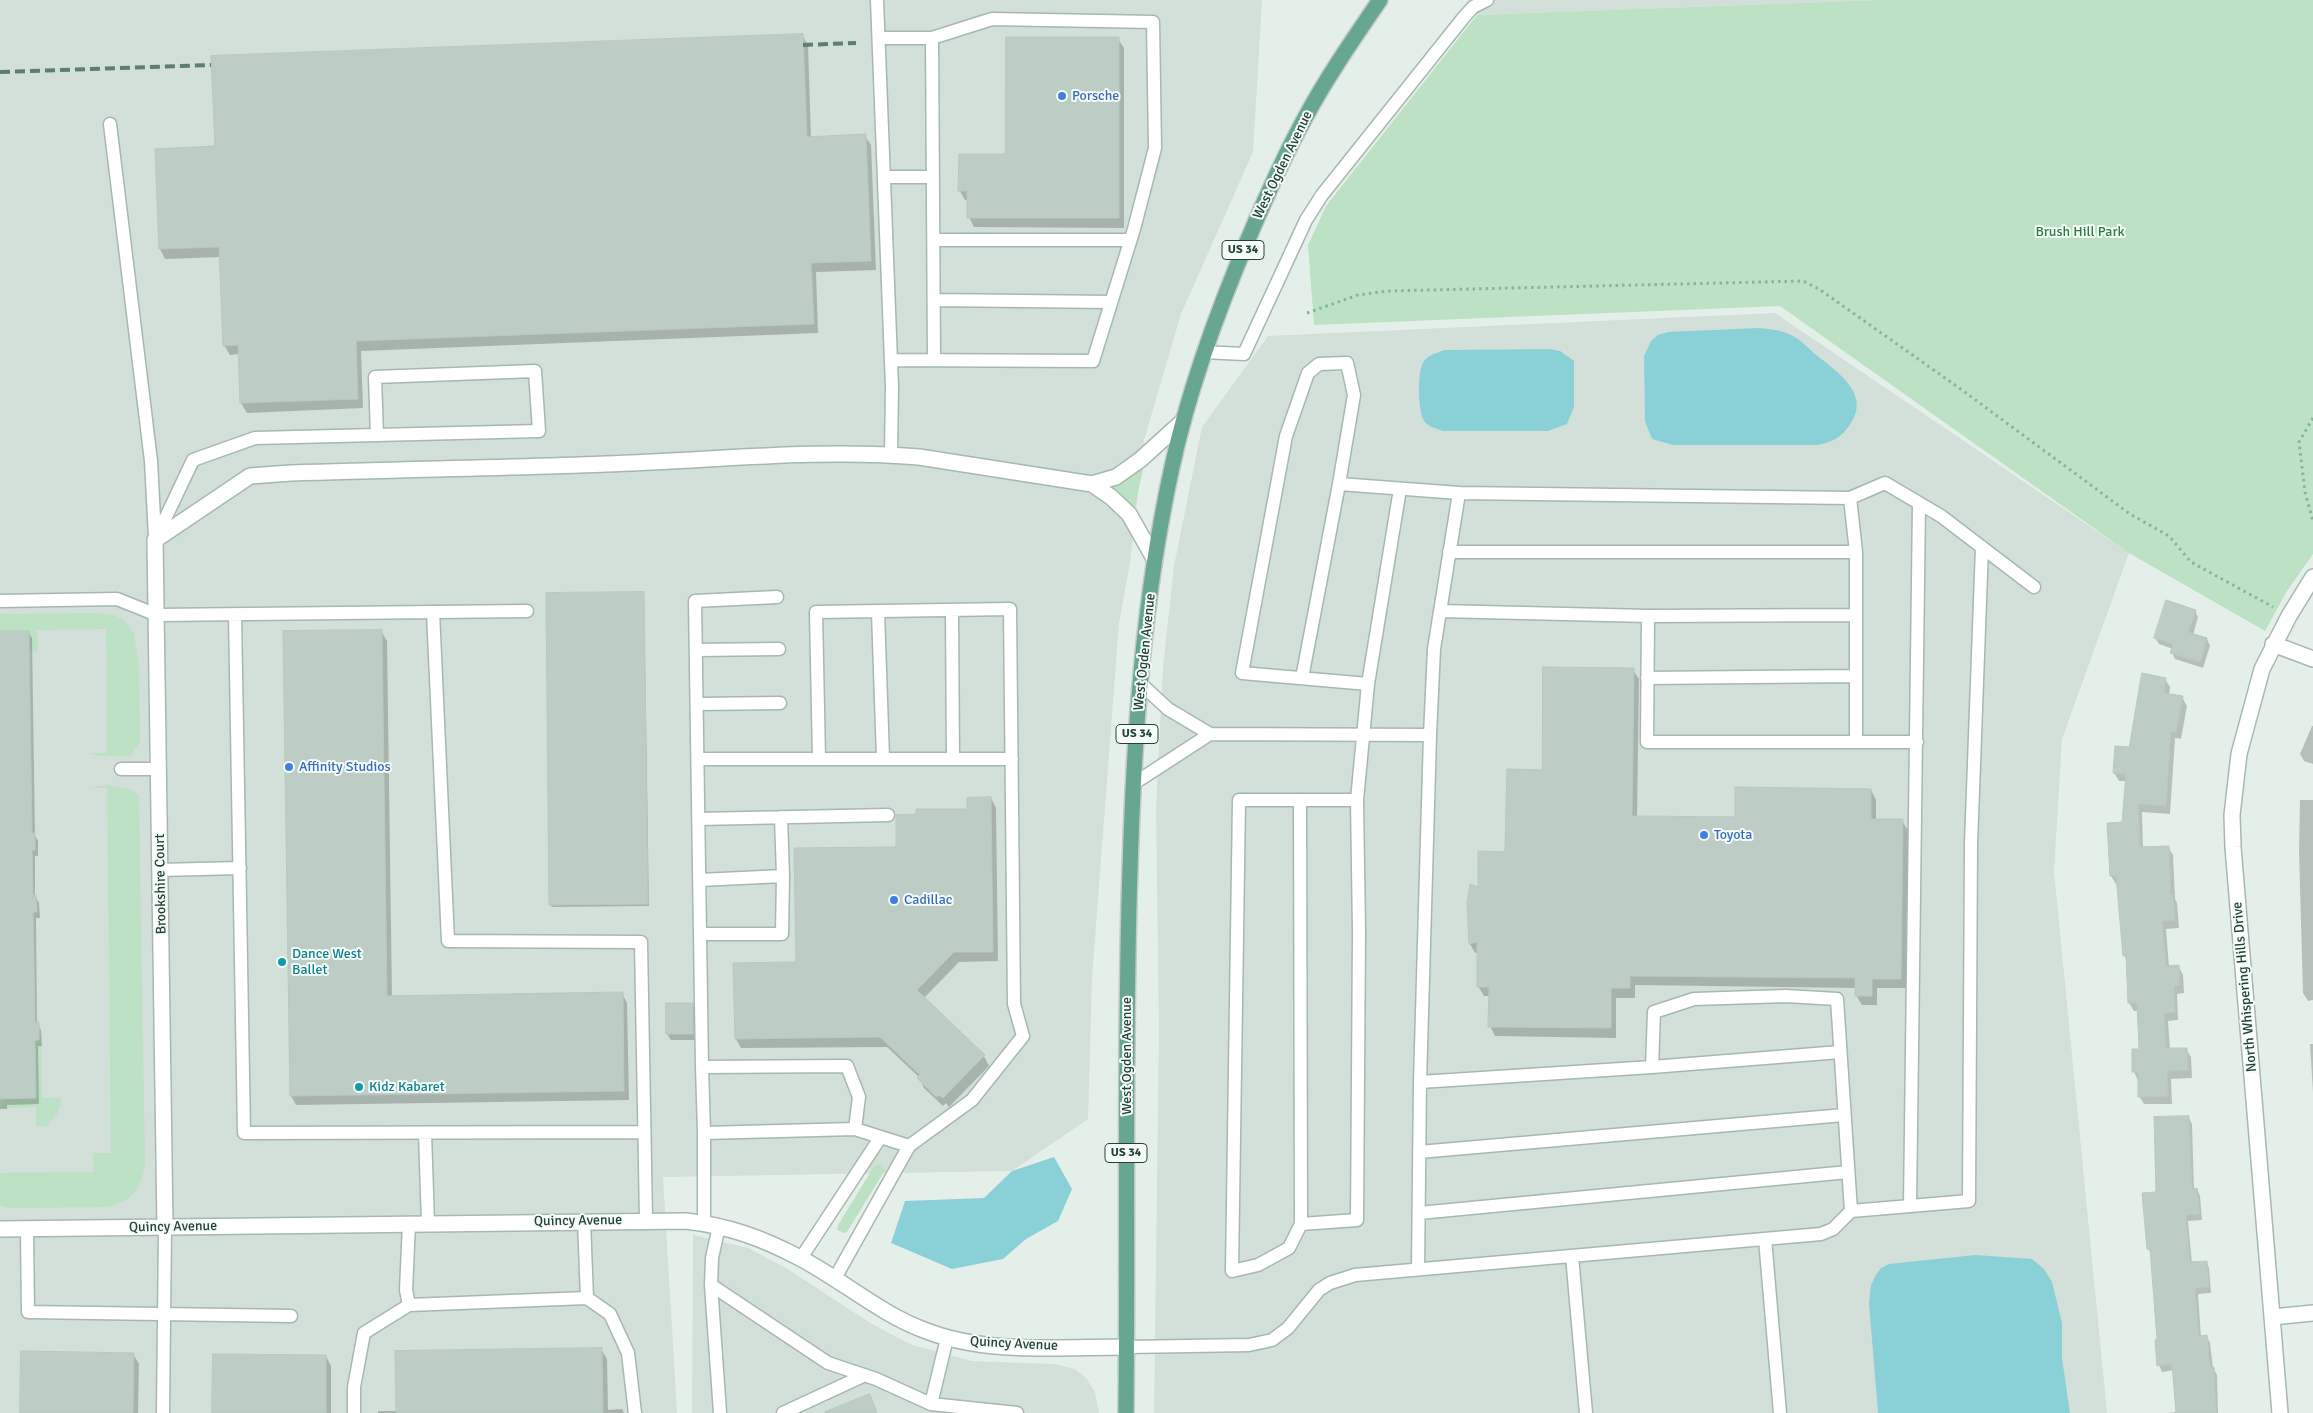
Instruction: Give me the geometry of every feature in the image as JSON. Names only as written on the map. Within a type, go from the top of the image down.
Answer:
[{"type":"main road","name":"West Ogden Avenue","points":[[1126,1413],[1127,959],[1133,784],[1140,683],[1155,560],[1172,467],[1183,421],[1203,352],[1232,274],[1282,163],[1323,86],[1380,0]]},
{"type":"street","points":[[155,540],[250,476],[291,472],[623,464],[812,455],[891,455],[919,457],[1092,484],[1116,477],[1140,460],[1183,421]]},
{"type":"street","points":[[1092,484],[1111,497],[1129,514],[1155,560]]},
{"type":"street","name":"Brookshire Court","points":[[155,540],[165,1227]]},
{"type":"street","name":"North Whispering Hills Drive","points":[[2280,1413],[2233,847],[2232,815],[2236,773],[2246,726],[2262,670],[2273,644],[2313,578]]},
{"type":"street","points":[[2273,644],[2313,659]]},
{"type":"street","name":"Quincy Avenue","points":[[0,1229],[646,1220],[712,1224],[746,1232],[801,1258],[892,1316],[947,1338],[999,1346],[1127,1347]]},
{"type":"street","points":[[2272,1317],[2313,1313]]},
{"type":"lane","points":[[877,0],[891,360],[891,455]]},
{"type":"lane","points":[[1203,352],[1244,354],[1257,330],[1306,220],[1322,195],[1464,17],[1473,7],[1487,0]]},
{"type":"lane","points":[[879,38],[932,38],[992,19],[1153,22],[1155,148],[1130,240],[1093,361],[891,360]]},
{"type":"lane","points":[[932,38],[934,360]]},
{"type":"lane","points":[[110,124],[151,461],[155,540]]},
{"type":"lane","points":[[884,177],[933,177]]},
{"type":"lane","points":[[934,240],[1130,240]]},
{"type":"lane","points":[[934,300],[1111,302]]},
{"type":"lane","points":[[1302,678],[1354,395],[1347,363],[1319,364],[1308,373],[1286,436],[1242,673],[1368,684]]},
{"type":"lane","points":[[155,540],[193,460],[255,438],[377,435],[538,431],[535,371],[375,378],[377,435]]},
{"type":"lane","points":[[1339,484],[1459,493],[1850,498],[1885,483],[1941,516],[2034,587]]},
{"type":"lane","points":[[1301,1224],[1357,1220],[1359,932],[1357,800],[1368,684],[1400,489]]},
{"type":"lane","points":[[1418,1269],[1420,1082],[1434,649],[1459,493]]},
{"type":"lane","points":[[1850,498],[1856,552],[1856,742]]},
{"type":"lane","points":[[1910,1206],[1919,503]]},
{"type":"lane","points":[[1127,1347],[1249,1345],[1272,1340],[1288,1328],[1319,1290],[1330,1283],[1355,1275],[1821,1234],[1832,1229],[1850,1212],[1969,1201],[1971,844],[1982,548]]},
{"type":"lane","points":[[1449,552],[1856,552]]},
{"type":"lane","points":[[720,1413],[711,1285],[712,1224],[704,1133],[695,601],[777,597]]},
{"type":"lane","points":[[0,601],[117,600],[157,614],[527,611]]},
{"type":"lane","points":[[819,758],[816,612],[1010,609],[1014,1004],[1023,1036],[972,1100],[909,1146],[834,1280]]},
{"type":"lane","points":[[952,610],[953,759]]},
{"type":"lane","points":[[1440,611],[1648,616],[1856,614]]},
{"type":"lane","points":[[433,612],[448,941],[641,942],[646,1220]]},
{"type":"lane","points":[[878,612],[882,758]]},
{"type":"lane","points":[[235,614],[244,1133],[644,1132]]},
{"type":"lane","points":[[1648,616],[1647,742],[1917,742]]},
{"type":"lane","points":[[696,650],[779,649]]},
{"type":"lane","points":[[1647,678],[1856,676]]},
{"type":"lane","points":[[1140,683],[1168,708],[1210,734],[1430,735]]},
{"type":"lane","points":[[697,704],[780,703]]},
{"type":"lane","points":[[1133,784],[1210,734]]},
{"type":"lane","points":[[698,759],[1012,759]]},
{"type":"lane","points":[[121,769],[159,769]]},
{"type":"lane","points":[[1300,800],[1301,1224],[1289,1248],[1258,1264],[1232,1271],[1239,800],[1300,800],[1357,800]]},
{"type":"lane","points":[[699,819],[781,816],[888,816]]},
{"type":"lane","points":[[702,934],[782,934],[781,816]]},
{"type":"lane","points":[[160,870],[240,868]]},
{"type":"lane","points":[[700,880],[783,876]]},
{"type":"lane","points":[[1652,1067],[1654,1012],[1694,999],[1786,996],[1837,1000],[1850,1212]]},
{"type":"lane","points":[[1420,1082],[1652,1067],[1840,1052]]},
{"type":"lane","points":[[702,1067],[847,1066],[859,1097],[855,1129]]},
{"type":"lane","points":[[1419,1152],[1844,1115]]},
{"type":"lane","points":[[704,1133],[855,1129],[909,1146]]},
{"type":"lane","points":[[425,1132],[428,1223]]},
{"type":"lane","points":[[801,1258],[880,1138]]},
{"type":"lane","points":[[1419,1213],[1848,1172]]},
{"type":"lane","points":[[584,1221],[587,1298]]},
{"type":"lane","points":[[409,1224],[406,1290],[409,1306]]},
{"type":"lane","points":[[163,1413],[165,1227]]},
{"type":"lane","points":[[27,1229],[28,1312],[291,1316]]},
{"type":"lane","points":[[1765,1239],[1780,1413]]},
{"type":"lane","points":[[1572,1256],[1586,1413]]},
{"type":"lane","points":[[711,1285],[828,1363],[865,1375],[933,1409],[1017,1413]]},
{"type":"lane","points":[[354,1413],[354,1386],[364,1333],[409,1306],[587,1298],[610,1314],[628,1353],[635,1413]]},
{"type":"lane","points":[[933,1409],[947,1338]]},
{"type":"lane","points":[[783,1413],[865,1375]]},
{"type":"path","points":[[1307,313],[1358,295],[1387,291],[1803,281],[1826,294],[1962,390],[2130,514],[2169,536],[2191,562],[2276,609]]},
{"type":"path","points":[[2313,418],[2299,442],[2305,492],[2313,521]]},
{"type":"shaded area","points":[[0,0],[1262,0],[1253,152],[1181,314],[1144,440],[1130,563],[1119,623],[1092,978],[1088,1119],[1012,1171],[663,1177],[677,1413],[0,1413]]},
{"type":"shaded area","points":[[1482,0],[1879,0],[1477,15]]},
{"type":"shaded area","points":[[1775,313],[2129,553],[2062,739],[2054,871],[2107,1413],[1154,1413],[1159,1030],[1156,808],[1163,667],[1174,566],[1202,427],[1268,336]]},
{"type":"shaded area","points":[[693,1235],[748,1248],[786,1268],[872,1324],[912,1345],[972,1361],[1054,1364],[1075,1369],[1086,1378],[1095,1392],[1099,1413],[692,1413]]},
{"type":"green space","name":"Brush Hill Park","points":[[1879,0],[2313,0],[2313,554],[2287,591],[2265,631],[2129,553],[1780,306],[1314,325],[1308,245],[1326,206],[1477,15]]},
{"type":"green space","points":[[1144,465],[1134,511],[1127,500],[1105,487]]},
{"type":"green space","points":[[92,613],[114,615],[125,621],[134,634],[139,667],[140,743],[130,756],[102,756],[88,753],[107,753],[106,629],[37,630],[38,652],[29,650],[29,631],[0,631],[0,614]]},
{"type":"green space","points":[[107,785],[130,789],[139,796],[145,1164],[143,1173],[138,1187],[130,1197],[108,1207],[9,1208],[0,1205],[0,1173],[93,1172],[93,1153],[111,1153],[107,788],[89,788]]},
{"type":"green space","points":[[41,1036],[42,1098],[61,1098],[61,1103],[57,1114],[50,1123],[46,1126],[36,1126],[36,1107],[0,1108],[35,1040],[39,1040]]},
{"type":"green space","points":[[881,1164],[885,1170],[847,1232],[844,1233],[837,1230],[838,1225],[873,1168]]},
{"type":"water","points":[[1758,328],[1787,333],[1801,341],[1848,383],[1854,392],[1857,402],[1856,412],[1844,432],[1828,442],[1817,445],[1673,445],[1652,439],[1645,421],[1644,356],[1651,341],[1658,335],[1668,332]]},
{"type":"water","points":[[1549,349],[1560,351],[1574,361],[1574,407],[1567,424],[1548,431],[1443,431],[1429,426],[1423,419],[1419,398],[1420,372],[1424,361],[1431,355],[1445,350]]},
{"type":"water","points":[[1054,1157],[1072,1189],[1058,1221],[1026,1239],[1003,1259],[952,1269],[891,1243],[905,1201],[984,1198],[1012,1171]]},
{"type":"water","points":[[1975,1255],[2032,1259],[2044,1269],[2052,1282],[2062,1323],[2062,1358],[2070,1413],[1878,1413],[1869,1303],[1871,1285],[1876,1275],[1881,1268],[1889,1264]]},
{"type":"building","points":[[803,34],[807,137],[866,134],[871,261],[811,263],[814,324],[356,341],[358,399],[240,403],[238,345],[223,346],[219,247],[159,249],[155,149],[215,146],[211,56]]},
{"type":"building","name":"Porsche","points":[[1006,37],[1119,37],[1119,218],[967,218],[967,191],[958,191],[959,154],[1005,154]]},
{"type":"building","points":[[644,592],[648,904],[549,905],[546,593]]},
{"type":"building","points":[[2166,600],[2196,610],[2188,632],[2207,638],[2200,662],[2170,653],[2173,644],[2154,638]]},
{"type":"building","points":[[382,630],[387,996],[623,992],[624,1091],[290,1096],[283,631]]},
{"type":"building","points":[[0,631],[29,631],[32,833],[35,833],[35,850],[32,850],[33,895],[36,895],[37,912],[33,912],[35,1022],[39,1022],[39,1040],[35,1040],[36,1098],[0,1099]]},
{"type":"building","name":"Toyota","points":[[1543,667],[1634,668],[1632,816],[1735,817],[1735,787],[1871,789],[1871,819],[1903,819],[1901,979],[1872,979],[1872,996],[1855,996],[1855,978],[1630,976],[1630,988],[1611,988],[1611,1028],[1488,1027],[1489,987],[1477,987],[1477,942],[1469,944],[1467,903],[1470,884],[1478,887],[1478,851],[1505,852],[1507,769],[1542,770]]},
{"type":"building","points":[[2142,673],[2166,678],[2164,693],[2183,696],[2176,732],[2171,731],[2166,806],[2138,804],[2140,847],[2169,846],[2171,894],[2173,894],[2175,920],[2162,921],[2166,966],[2179,965],[2180,985],[2174,986],[2175,1012],[2164,1013],[2166,1048],[2187,1048],[2188,1070],[2167,1071],[2168,1096],[2138,1097],[2138,1072],[2132,1072],[2132,1049],[2139,1049],[2137,1003],[2128,1003],[2126,955],[2123,956],[2116,876],[2110,876],[2107,823],[2122,822],[2126,774],[2113,773],[2115,746],[2129,747]]},
{"type":"building","name":"Cadillac","points":[[991,797],[993,952],[954,952],[917,990],[985,1055],[943,1098],[939,1095],[936,1097],[917,1078],[920,1075],[880,1037],[735,1039],[733,963],[796,962],[794,848],[896,847],[896,815],[916,814],[916,809],[967,809],[967,798]]},
{"type":"building","points":[[666,1003],[693,1003],[693,1034],[666,1034]]},
{"type":"building","points":[[2189,1116],[2192,1189],[2197,1188],[2200,1214],[2186,1215],[2190,1262],[2207,1261],[2209,1287],[2195,1288],[2199,1336],[2207,1335],[2210,1368],[2214,1367],[2216,1413],[2176,1413],[2172,1364],[2157,1366],[2155,1340],[2157,1339],[2150,1249],[2147,1249],[2142,1193],[2156,1192],[2154,1117]]},
{"type":"building","points":[[602,1348],[603,1413],[396,1413],[395,1351]]},
{"type":"building","points":[[21,1351],[134,1353],[133,1413],[20,1413]]},
{"type":"building","points":[[213,1354],[326,1355],[326,1413],[212,1413]]},
{"type":"building","points":[[870,1394],[877,1413],[825,1412]]},
{"type":"railway","points":[[803,45],[856,43]]},
{"type":"railway","points":[[0,72],[211,65]]},
{"type":"place","name":"Porsche","points":[[1062,96]]},
{"type":"place","name":"Affinity Studios","points":[[289,767]]},
{"type":"place","name":"Toyota","points":[[1704,835]]},
{"type":"place","name":"Cadillac","points":[[894,900]]},
{"type":"place","name":"Dance West Ballet","points":[[282,962]]},
{"type":"place","name":"Kidz Kabaret","points":[[359,1087]]}]
